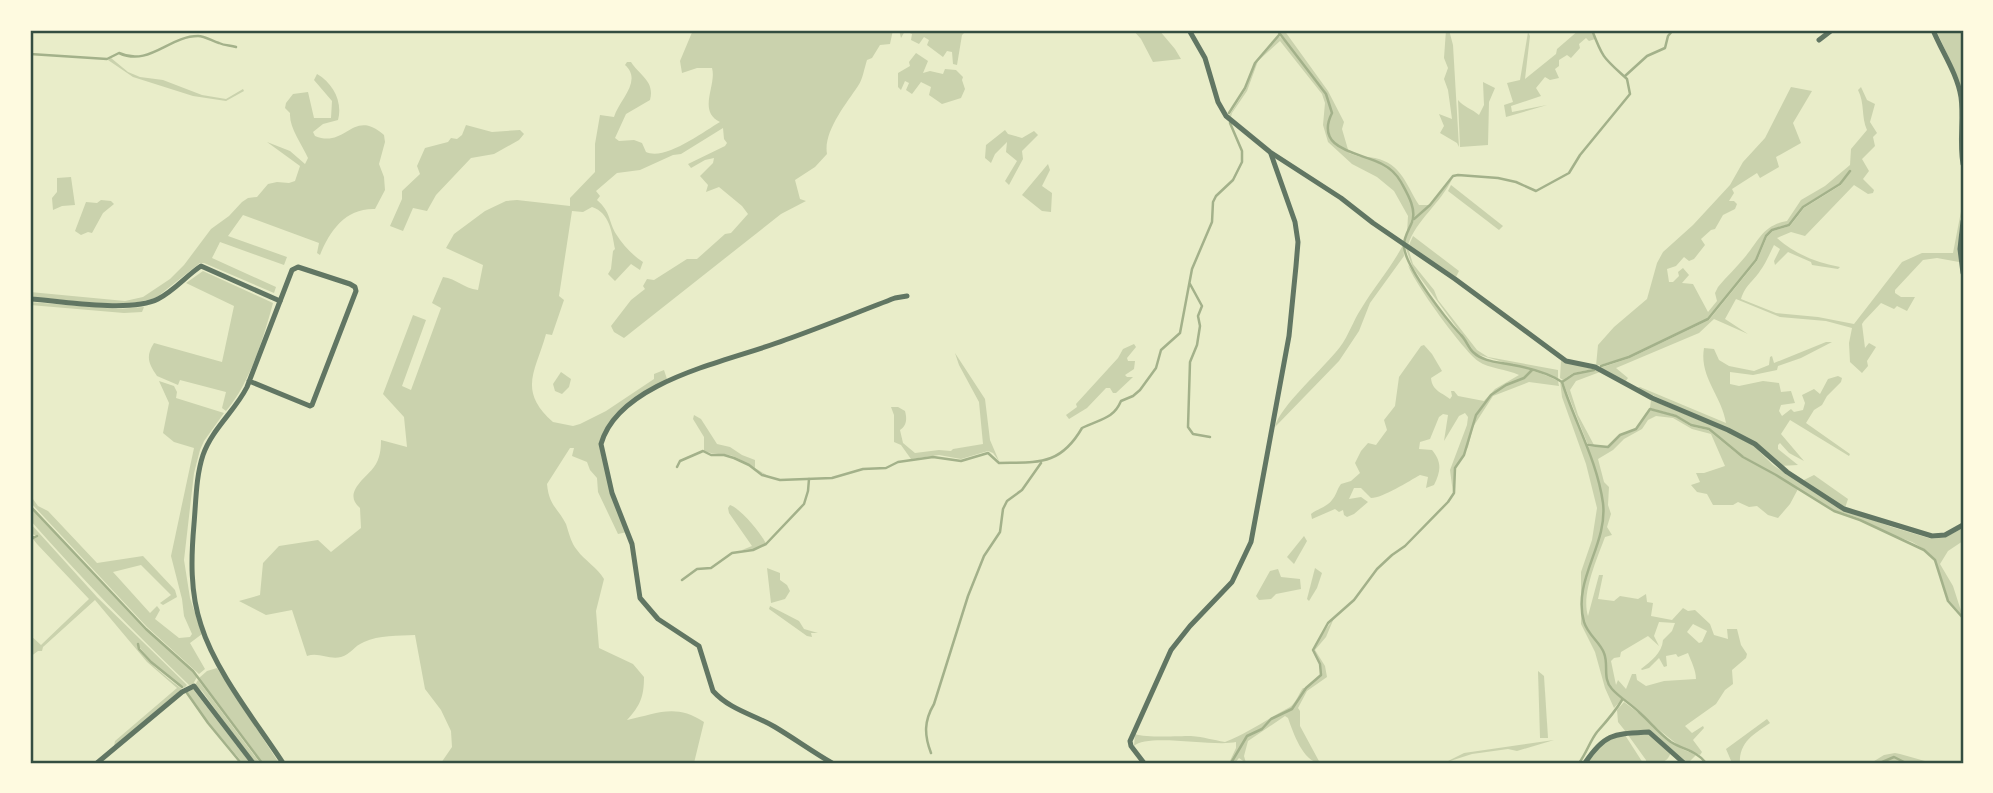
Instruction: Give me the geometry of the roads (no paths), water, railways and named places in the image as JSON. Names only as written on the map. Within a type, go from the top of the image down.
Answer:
[{"type":"street","points":[[1189,30],[1205,58],[1222,111],[1270,152],[1341,198],[1566,361],[1595,367],[1652,398],[1755,444],[1787,472],[1844,509],[1932,536],[1945,535],[1963,525]]},
{"type":"street","points":[[1819,40],[1832,30]]},
{"type":"street","points":[[1933,30],[1958,82],[1962,109],[1960,149],[1963,164]]},
{"type":"street","points":[[1144,763],[1130,741],[1171,650],[1232,582],[1251,542],[1289,335],[1298,242],[1290,203],[1270,152]]},
{"type":"street","points":[[1963,221],[1960,249],[1963,273]]},
{"type":"street","points":[[30,299],[116,306],[137,305],[166,294],[201,266],[281,301]]},
{"type":"street","points":[[249,382],[312,405],[356,291],[351,284],[298,267],[292,271],[241,399],[209,441],[203,455],[196,493],[191,559],[194,593],[201,625],[211,650],[284,763]]},
{"type":"street","points":[[832,763],[717,695],[713,691],[699,646],[659,620],[640,598],[632,544],[612,493],[601,444],[603,437],[621,413],[660,384],[704,366],[907,296]]},
{"type":"street","points":[[97,763],[182,692],[194,686],[253,763]]},
{"type":"street","points":[[1585,763],[1598,744],[1608,737],[1649,732],[1684,763]]},
{"type":"waterway","points":[[1277,30],[1326,94],[1332,113],[1328,126],[1329,135],[1334,143],[1385,166],[1401,182],[1411,201],[1413,212],[1412,222],[1404,240],[1406,256],[1428,293],[1471,350],[1486,360],[1532,369],[1562,382],[1591,457],[1603,503],[1600,533],[1583,592],[1584,622],[1604,653],[1606,676],[1612,689],[1667,739],[1694,753],[1706,763]]},
{"type":"waterway","points":[[1414,219],[1430,205],[1453,176],[1498,178],[1536,191],[1569,173],[1580,155],[1630,94],[1627,79],[1605,58],[1592,30]]},
{"type":"waterway","points":[[1625,76],[1647,56],[1665,48],[1668,36],[1673,30]]},
{"type":"waterway","points":[[1229,113],[1245,88],[1255,63],[1279,35]]},
{"type":"waterway","points":[[30,54],[107,59],[119,53],[140,56],[188,37],[198,36],[236,47]]},
{"type":"waterway","points":[[677,467],[680,461],[703,451],[711,455],[734,458],[762,475],[780,480],[832,478],[863,469],[886,468],[898,462],[933,457],[961,461],[988,453],[999,463],[1037,462],[1056,456],[1074,440],[1082,428],[1110,416],[1121,401],[1140,390],[1156,368],[1161,350],[1180,333],[1192,269],[1212,222],[1213,202],[1233,180],[1242,162],[1242,151],[1230,123]]},
{"type":"waterway","points":[[1601,366],[1629,357],[1708,319],[1756,260],[1766,236],[1772,230],[1789,225],[1803,207],[1840,184],[1850,171]]},
{"type":"waterway","points":[[1190,284],[1202,306],[1198,316],[1200,326],[1197,345],[1190,362],[1188,427],[1193,434],[1210,437]]},
{"type":"waterway","points":[[1231,763],[1247,736],[1262,729],[1271,719],[1292,709],[1306,688],[1321,675],[1320,664],[1313,650],[1328,623],[1354,600],[1377,569],[1405,546],[1448,502],[1454,493],[1455,468],[1464,455],[1476,415],[1491,395],[1524,378],[1532,370]]},
{"type":"waterway","points":[[1562,382],[1574,374],[1594,370]]},
{"type":"waterway","points":[[1588,445],[1608,447],[1620,435],[1636,429],[1650,409],[1709,429],[1743,457],[1834,511],[1924,550],[1935,560],[1948,601],[1963,618]]},
{"type":"waterway","points":[[931,753],[926,734],[927,722],[968,596],[984,556],[1000,532],[1003,509],[1007,501],[1022,490],[1041,463]]},
{"type":"waterway","points":[[682,580],[697,569],[711,568],[732,553],[753,550],[766,544],[804,504],[809,479]]},
{"type":"waterway","points":[[30,506],[146,629],[193,671],[262,763]]},
{"type":"waterway","points":[[30,534],[33,538],[37,536]]},
{"type":"waterway","points":[[138,644],[139,649],[151,662],[182,687]]},
{"type":"waterway","points":[[187,693],[241,763]]},
{"type":"waterway","points":[[1579,763],[1622,700]]},
{"type":"waterway","points":[[1880,763],[1894,757],[1906,763]]}]
